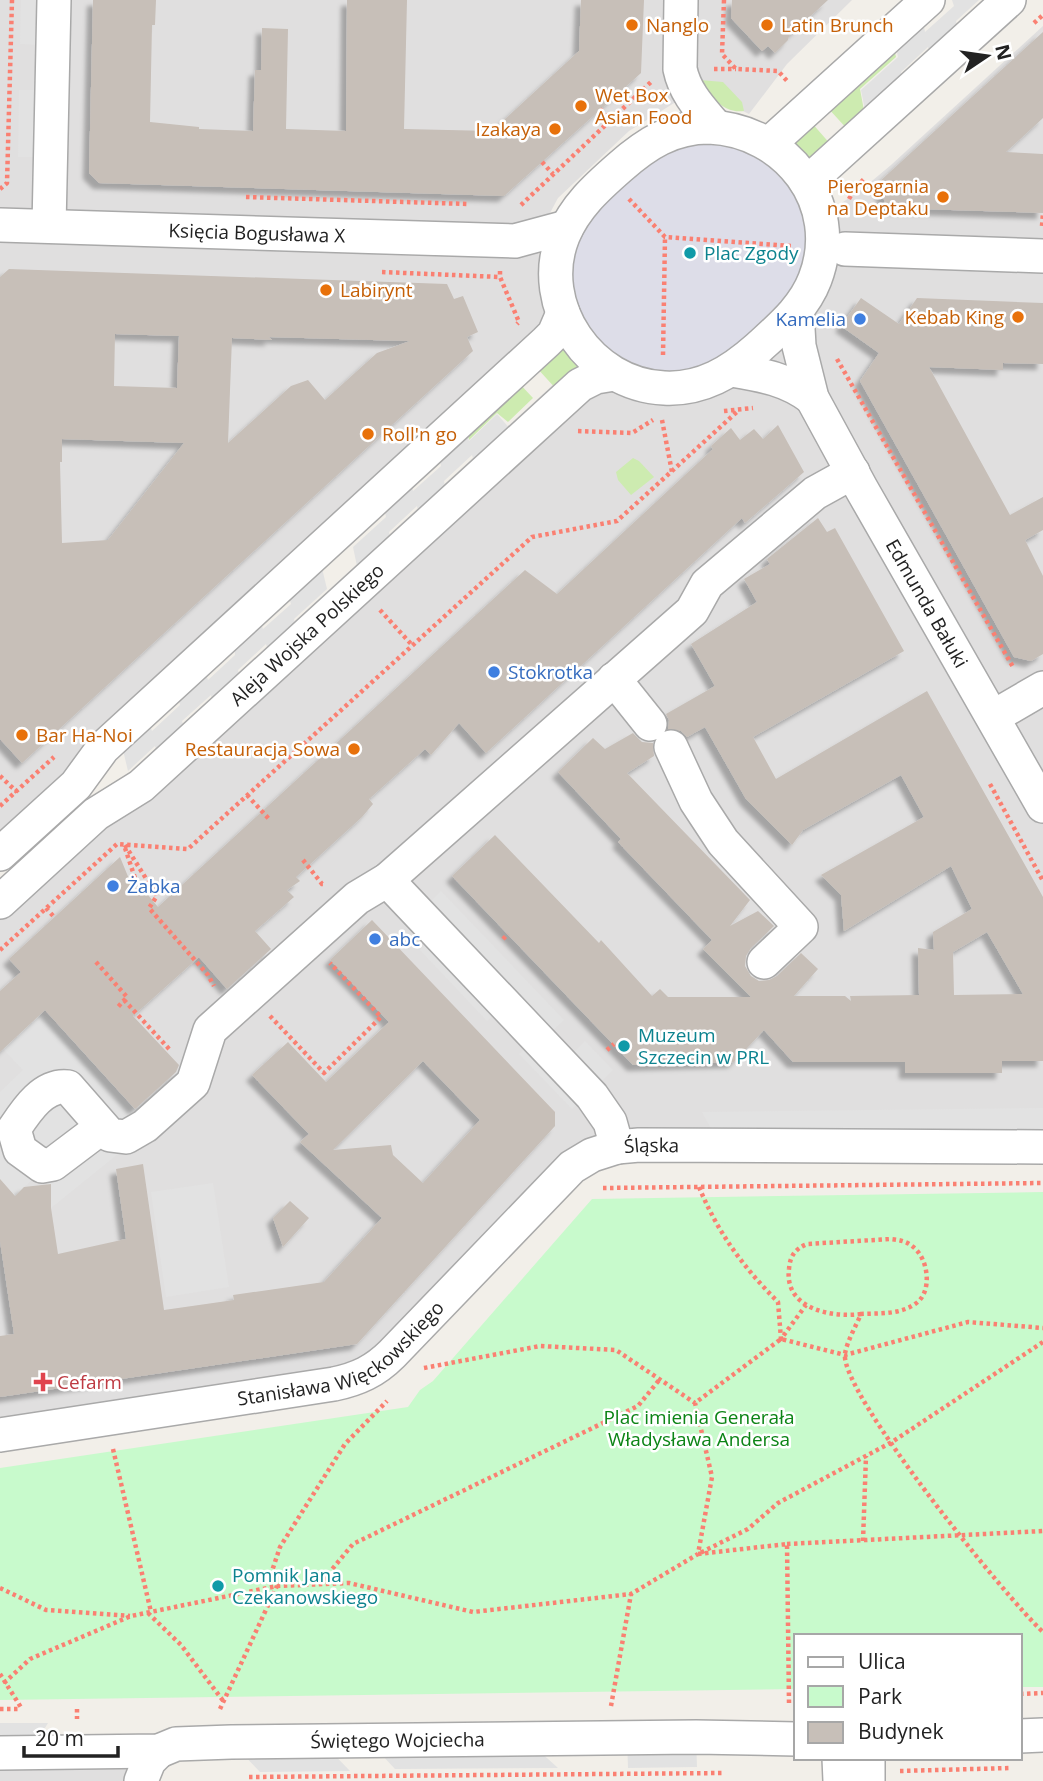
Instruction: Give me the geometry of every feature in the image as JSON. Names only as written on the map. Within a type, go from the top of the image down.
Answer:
[{"type":"street","points":[[49,226],[54,0]]},
{"type":"street","points":[[769,145],[928,0]]},
{"type":"street","points":[[807,183],[1009,0]]},
{"type":"street","points":[[685,4],[680,69],[682,79],[693,100],[716,127]]},
{"type":"street","points":[[0,854],[76,785],[103,748],[554,334],[559,297],[558,253],[567,227],[584,200],[645,146],[660,137],[688,129],[716,127],[743,132],[769,145],[791,162],[807,183],[834,248]]},
{"type":"street","name":"Księcia Bogusława X","points":[[0,225],[515,241],[567,227]]},
{"type":"street","points":[[515,241],[559,297],[570,329],[584,349],[614,374],[640,384],[662,388],[700,384],[732,370],[797,311],[834,248]]},
{"type":"street","points":[[834,248],[1043,256]]},
{"type":"street","name":"Edmunda Bałuki","points":[[797,311],[799,346],[812,398],[1043,806]]},
{"type":"street","name":"Edmunda Bałuki","points":[[732,370],[780,379],[812,398]]},
{"type":"street","name":"Aleja Wojska Polskiego","points":[[0,902],[96,814],[141,786],[580,385],[596,377],[614,374]]},
{"type":"street","points":[[102,1127],[110,1135],[126,1137],[155,1118],[193,1083],[210,1030],[357,898],[387,880],[692,611],[707,584],[816,494],[853,472]]},
{"type":"street","points":[[614,679],[660,735],[696,801],[723,842],[801,927],[764,962]]},
{"type":"street","points":[[993,717],[1036,692]]},
{"type":"street","name":"Śląska","points":[[387,880],[592,1096],[610,1122],[617,1147],[1043,1147]]},
{"type":"street","name":"Stanisława Więckowskiego","points":[[0,1436],[334,1384],[360,1377],[379,1367],[572,1167],[592,1155],[617,1147]]},
{"type":"street","points":[[1022,1736],[1043,1735]]},
{"type":"street","name":"Świętego Wojciecha","points":[[0,1753],[159,1751],[176,1744],[231,1742],[696,1737],[794,1739]]},
{"type":"street","points":[[141,1781],[149,1762],[159,1751]]},
{"type":"path","points":[[0,188],[7,183],[12,0]]},
{"type":"path","points":[[724,0],[722,54],[736,69],[778,71],[789,83],[799,74]]},
{"type":"path","points":[[518,207],[652,81]]},
{"type":"path","points":[[600,110],[610,120]]},
{"type":"path","points":[[581,146],[665,237],[834,248]]},
{"type":"path","points":[[542,162],[553,174]]},
{"type":"path","points":[[417,193],[417,202]]},
{"type":"path","points":[[242,197],[478,205]]},
{"type":"path","points":[[665,237],[662,416],[672,472]]},
{"type":"path","points":[[834,352],[1036,692]]},
{"type":"path","points":[[0,950],[117,844],[188,849],[533,537],[617,521],[739,410]]},
{"type":"path","points":[[373,602],[412,645]]},
{"type":"path","points":[[0,776],[16,791]]},
{"type":"path","points":[[247,795],[269,819]]},
{"type":"path","points":[[124,844],[139,890]]},
{"type":"path","points":[[124,844],[158,896],[149,908],[208,975],[240,1005],[324,1073],[381,1017],[310,941]]},
{"type":"path","points":[[46,908],[55,918]]},
{"type":"path","points":[[503,939],[508,934]]},
{"type":"path","points":[[96,962],[127,997],[117,1007]]},
{"type":"path","points":[[124,1000],[195,1076]]},
{"type":"path","points":[[607,1050],[614,1044]]},
{"type":"path","points":[[593,1188],[1043,1183]]},
{"type":"path","points":[[699,1187],[713,1221],[750,1274],[778,1302],[781,1339]]},
{"type":"path","points":[[891,1238],[915,1247],[922,1258],[926,1273],[926,1288],[918,1303],[900,1312],[861,1314],[821,1312],[806,1305],[794,1294],[788,1283],[791,1258],[798,1248],[807,1244],[891,1238]]},
{"type":"path","points":[[695,1403],[781,1339],[806,1305]]},
{"type":"path","points":[[861,1314],[845,1355],[850,1374],[868,1410],[958,1534],[1043,1632]]},
{"type":"path","points":[[781,1339],[845,1355],[968,1322],[1043,1328]]},
{"type":"path","points":[[4,1683],[30,1659],[131,1616],[277,1586],[349,1584],[473,1612],[631,1594],[698,1554],[748,1530],[778,1503],[892,1443],[1043,1342]]},
{"type":"path","points":[[429,1359],[419,1368],[540,1346],[616,1350],[695,1403],[712,1477],[698,1554]]},
{"type":"path","points":[[319,1585],[353,1544],[638,1406],[660,1379]]},
{"type":"path","points":[[220,1710],[277,1586],[272,1571],[280,1548],[345,1444],[393,1395]]},
{"type":"path","points":[[112,1446],[149,1612],[181,1645],[224,1702]]},
{"type":"path","points":[[863,1541],[866,1455]]},
{"type":"path","points":[[698,1554],[787,1544],[1043,1531]]},
{"type":"path","points":[[787,1544],[789,1703]]},
{"type":"path","points":[[0,1588],[46,1610],[131,1616]]},
{"type":"path","points":[[611,1706],[631,1594]]},
{"type":"path","points":[[0,1674],[22,1709],[0,1709]]},
{"type":"path","points":[[1022,1694],[1043,1693]]},
{"type":"path","points":[[857,1770],[1016,1768]]},
{"type":"path","points":[[242,1777],[730,1773]]},
{"type":"shaded area","points":[[0,0],[852,0],[787,64],[749,114],[725,102],[712,91],[679,100],[629,131],[558,198],[535,241],[555,312],[0,860]]},
{"type":"shaded area","points":[[21,0],[43,0],[41,45],[20,44]]},
{"type":"shaded area","points":[[952,0],[979,0],[956,21],[958,31],[931,56],[928,47],[901,72],[902,82],[866,115],[861,90],[898,57],[896,47],[923,22],[925,32],[954,6]]},
{"type":"shaded area","points":[[1043,26],[1043,1135],[623,1132],[369,1362],[0,1426],[0,891],[592,349],[816,220],[861,190]]},
{"type":"shaded area","points":[[19,90],[40,90],[39,157],[18,157]]},
{"type":"shaded area","name":"Plac Zgody","points":[[711,141],[757,153],[791,184],[806,223],[805,265],[790,296],[721,360],[676,374],[642,370],[605,349],[580,316],[571,283],[574,248],[588,219],[644,165],[676,146]]},
{"type":"shaded area","points":[[497,414],[511,430],[475,464],[472,455],[444,481],[446,491],[419,515],[417,506],[389,532],[391,542],[358,571],[353,547],[386,517],[384,507],[411,482],[413,491],[441,466],[439,456],[466,431],[469,441]]},
{"type":"shaded area","points":[[321,564],[327,589],[294,619],[296,628],[269,653],[266,644],[238,670],[240,680],[213,704],[211,695],[182,721],[185,731],[158,755],[155,746],[128,771],[122,746],[149,722],[152,731],[180,705],[178,695],[205,671],[208,680],[235,655],[234,644],[260,620],[263,629],[291,604],[288,594]]},
{"type":"shaded area","points":[[441,891],[564,1020],[549,1034],[426,906]]},
{"type":"shaded area","points":[[428,942],[496,1013],[487,1021],[420,950]]},
{"type":"shaded area","points":[[41,1013],[60,1026],[139,1113],[144,1133],[51,1208],[51,1189],[38,1174],[15,1196],[0,1179],[0,1092],[23,1070],[3,1049]]},
{"type":"shaded area","points":[[585,1041],[613,1070],[598,1085],[570,1056]]},
{"type":"shaded area","points":[[528,1046],[581,1101],[572,1109],[519,1054]]},
{"type":"shaded area","points":[[1043,1108],[1043,1133],[715,1136],[702,1112]]},
{"type":"shaded area","points":[[213,1183],[229,1287],[166,1297],[151,1192]]},
{"type":"shaded area","points":[[0,1723],[48,1723],[34,1746],[0,1746]]},
{"type":"shaded area","points":[[696,1737],[697,1767],[628,1768],[627,1738]]},
{"type":"shaded area","points":[[526,1739],[558,1768],[395,1769],[368,1740]]},
{"type":"shaded area","points":[[321,1741],[350,1771],[260,1772],[231,1742]]},
{"type":"shaded area","points":[[130,1760],[130,1781],[0,1781],[0,1762]]},
{"type":"green space","points":[[894,48],[896,57],[860,89],[865,116],[849,131],[827,107]]},
{"type":"green space","points":[[700,80],[723,82],[742,102],[744,111],[724,107],[713,98]]},
{"type":"green space","points":[[811,122],[832,146],[811,162],[793,143]]},
{"type":"green space","points":[[562,345],[580,368],[558,391],[536,367]]},
{"type":"green space","points":[[518,382],[533,398],[508,422],[497,413],[469,440],[467,429]]},
{"type":"green space","points":[[633,458],[654,477],[631,495],[618,480],[616,472]]},
{"type":"green space","name":"Plac imienia Generała Władysława Andersa","points":[[1043,1192],[1043,1687],[1022,1687],[1022,1634],[794,1634],[794,1689],[0,1700],[0,1468],[408,1407],[420,1390],[433,1381],[592,1199]]},
{"type":"building","points":[[93,0],[156,0],[155,25],[152,25],[150,122],[199,129],[253,131],[255,70],[261,70],[262,28],[288,29],[286,129],[346,131],[347,0],[407,0],[404,129],[492,131],[579,51],[581,0],[644,0],[641,73],[504,196],[99,183],[89,173]]},
{"type":"building","points":[[732,0],[828,0],[789,36],[775,53],[768,46],[762,51],[731,18]]},
{"type":"building","points":[[1043,32],[1043,118],[1006,152],[1043,154],[1043,213],[887,208],[878,183]]},
{"type":"building","points":[[9,269],[447,284],[454,299],[463,296],[478,332],[467,337],[473,351],[22,763],[0,739],[0,277]],"holes":[[[115,334],[179,336],[177,388],[114,386]],[[269,337],[410,341],[377,353],[325,400],[308,380],[291,386],[228,443],[232,338],[272,340]],[[62,439],[184,443],[108,540],[62,543]]]},
{"type":"building","points":[[861,298],[899,324],[917,298],[1043,303],[1043,364],[1003,363],[1003,370],[929,367],[1010,515],[1043,497],[1043,530],[1025,540],[1043,576],[1043,654],[1031,661],[1014,657],[860,381],[879,353],[841,326]]},
{"type":"building","points":[[778,425],[804,472],[745,523],[742,518],[486,753],[459,723],[431,755],[425,749],[369,799],[373,804],[362,817],[296,877],[300,881],[287,890],[294,897],[255,931],[271,949],[227,989],[199,957],[133,1016],[179,1065],[176,1072],[135,1109],[45,1010],[0,1052],[0,991],[21,972],[9,959],[120,857],[134,891],[143,889],[158,907],[525,570],[557,594],[713,449],[711,446],[731,428],[740,440],[754,429],[763,439]]},
{"type":"building","points":[[818,518],[827,532],[835,528],[904,651],[753,737],[776,779],[927,691],[1043,897],[1043,1061],[1002,1061],[1002,1073],[905,1073],[905,1062],[793,1062],[764,1030],[734,1062],[633,1065],[452,876],[495,835],[599,943],[601,940],[652,996],[660,989],[668,997],[751,997],[703,949],[712,940],[618,842],[621,839],[558,772],[593,738],[605,749],[633,733],[642,742],[653,743],[654,756],[627,773],[750,900],[730,926],[758,911],[774,926],[746,956],[745,966],[751,976],[759,981],[769,980],[777,976],[801,953],[818,969],[794,996],[845,996],[851,1001],[850,996],[919,995],[918,948],[934,950],[933,932],[972,909],[951,866],[844,931],[841,895],[821,875],[924,817],[901,775],[803,830],[792,845],[746,799],[705,727],[687,737],[681,731],[668,729],[669,720],[666,714],[715,686],[691,644],[757,602],[744,579],[770,564],[767,559]],"holes":[[[987,932],[1023,994],[954,995],[953,952]]]},
{"type":"building","points":[[372,920],[555,1112],[555,1126],[357,1344],[0,1397],[0,1336],[14,1334],[0,1241],[0,1179],[15,1196],[24,1187],[51,1184],[51,1208],[58,1254],[126,1239],[116,1169],[143,1164],[164,1310],[234,1300],[233,1295],[324,1282],[382,1218],[300,1142],[309,1134],[252,1075],[288,1042],[326,1082],[389,1022],[330,960]],"holes":[[[423,1061],[480,1120],[423,1183],[393,1155],[391,1145],[333,1150]]]},
{"type":"building","points":[[290,1201],[309,1218],[283,1247],[273,1218]]},
{"type":"place","name":"Nanglo","points":[[632,25]]},
{"type":"place","name":"Latin Brunch","points":[[767,25]]},
{"type":"place","name":"Wet Box Asian Food","points":[[581,106]]},
{"type":"place","name":"Izakaya","points":[[555,129]]},
{"type":"place","name":"Pierogarnia na Deptaku","points":[[943,197]]},
{"type":"place","name":"Plac Zgody","points":[[690,253]]},
{"type":"place","name":"Labirynt","points":[[326,290]]},
{"type":"place","name":"Kebab King","points":[[1018,317]]},
{"type":"place","name":"Kamelia","points":[[860,319]]},
{"type":"place","name":"Roll'n go","points":[[368,434]]},
{"type":"place","name":"Stokrotka","points":[[494,672]]},
{"type":"place","name":"Bar Ha-Noi","points":[[22,735]]},
{"type":"place","name":"Restauracja Sowa","points":[[354,749]]},
{"type":"place","name":"Żabka","points":[[113,886]]},
{"type":"place","name":"abc","points":[[375,939]]},
{"type":"place","name":"Muzeum Szczecin w PRL","points":[[624,1046]]},
{"type":"place","name":"Cefarm","points":[[43,1382]]},
{"type":"place","name":"Pomnik Jana Czekanowskiego","points":[[218,1586]]}]
